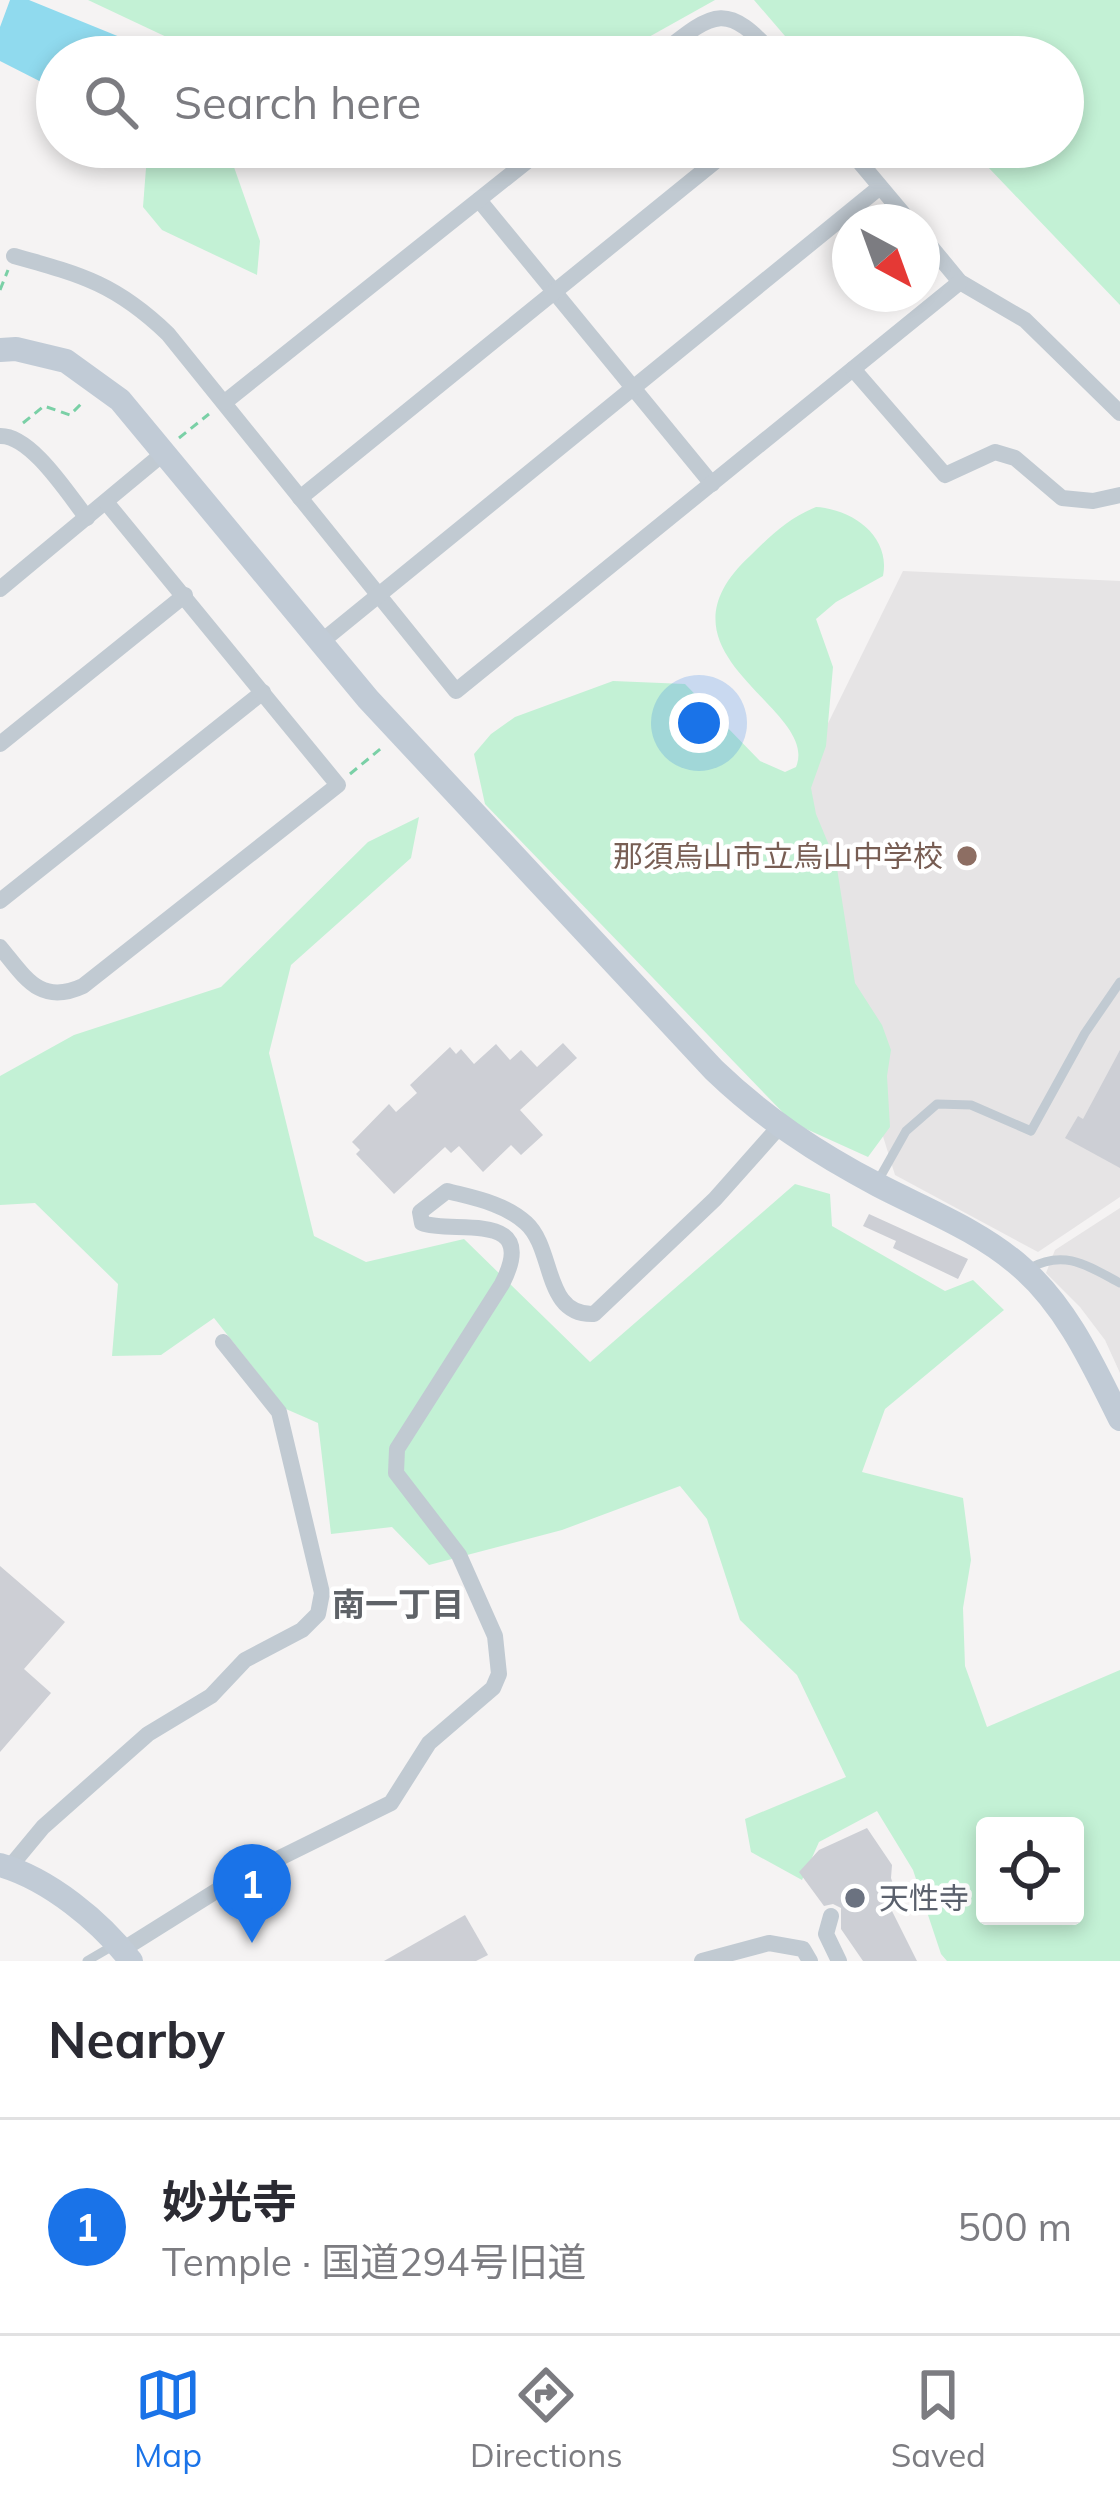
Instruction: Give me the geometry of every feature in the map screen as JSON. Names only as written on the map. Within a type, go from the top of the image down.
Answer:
[{"type":"street","points":[[683,36],[721,12],[736,14],[760,36]]},
{"type":"street","points":[[224,402],[519,168]]},
{"type":"street","points":[[301,498],[707,168]]},
{"type":"street","points":[[864,168],[894,204]]},
{"type":"street","points":[[321,641],[880,188]]},
{"type":"street","points":[[479,200],[712,484]]},
{"type":"street","points":[[14,256],[82,275],[120,292],[168,334],[456,691],[960,282]]},
{"type":"street","points":[[940,258],[960,282],[1025,320],[1078,377],[1120,413]]},
{"type":"street","points":[[0,350],[46,354],[101,384],[165,452],[400,734],[714,1070],[779,1127],[978,1236],[1025,1271],[1073,1330],[1120,1419]]},
{"type":"street","points":[[853,369],[944,475],[994,452],[1015,458],[1062,498],[1094,501],[1120,494]]},
{"type":"street","points":[[7,436],[27,446],[87,518]]},
{"type":"street","points":[[0,589],[165,452]]},
{"type":"street","points":[[0,947],[31,983],[46,992],[63,995],[82,986],[338,785],[106,502]]},
{"type":"street","points":[[0,744],[185,595]]},
{"type":"street","points":[[0,901],[263,692]]},
{"type":"street","points":[[224,1342],[279,1412],[322,1593],[318,1615],[302,1630],[245,1660],[211,1696],[148,1734],[4,1866],[70,1904],[123,1952],[229,1882],[391,1803],[429,1743],[493,1688],[499,1674],[495,1636],[459,1555],[396,1473],[397,1449],[502,1284],[513,1252],[504,1238],[489,1230],[475,1225],[431,1227],[422,1223],[420,1212],[447,1191],[511,1212],[537,1235],[556,1293],[565,1306],[580,1315],[594,1314],[728,1186],[779,1127]]},
{"type":"street","points":[[831,1916],[826,1934],[839,1961]]},
{"type":"street","points":[[702,1961],[769,1943],[803,1949],[810,1961]]},
{"type":"lane","points":[[877,1184],[906,1131],[937,1104],[971,1105],[1030,1131],[1120,982]]},
{"type":"lane","points":[[1025,1271],[1058,1257],[1074,1259],[1120,1283]]},
{"type":"lane","points":[[87,1961],[123,1952]]},
{"type":"path","points":[[0,290],[14,256]]},
{"type":"path","points":[[7,436],[44,406],[70,415],[101,384]]},
{"type":"path","points":[[165,452],[224,402]]},
{"type":"path","points":[[338,785],[400,734]]},
{"type":"shaded area","name":"那須烏山市立烏山中学校","points":[[903,571],[1120,581],[1120,1197],[1038,1252],[895,1175],[823,943],[806,768]]},
{"type":"shaded area","points":[[1120,1208],[1120,1373],[1105,1340],[1046,1273],[1055,1250]]},
{"type":"green space","points":[[88,0],[715,0],[651,36],[164,36]]},
{"type":"green space","points":[[754,0],[1120,0],[1120,305],[989,168],[1084,168],[1084,36],[785,36]]},
{"type":"green space","points":[[146,168],[234,168],[260,241],[257,275],[162,230],[143,207]]},
{"type":"green space","points":[[816,507],[843,513],[866,527],[884,562],[883,576],[816,619],[833,667],[826,746],[811,788],[836,862],[855,983],[882,1025],[891,1050],[887,1076],[890,1127],[868,1157],[793,1123],[485,804],[474,754],[515,717],[613,681],[685,684],[760,761],[785,772],[796,767],[797,745],[724,650],[716,622],[722,591],[750,556],[797,516]]},
{"type":"green space","points":[[419,817],[411,858],[291,965],[269,1053],[314,1236],[366,1262],[464,1239],[590,1362],[795,1184],[830,1194],[832,1226],[945,1291],[973,1280],[1004,1310],[885,1409],[862,1472],[963,1498],[971,1560],[963,1608],[965,1666],[987,1727],[1120,1670],[1120,1961],[947,1961],[913,1870],[877,1811],[819,1842],[802,1880],[751,1852],[745,1819],[846,1777],[797,1675],[740,1620],[707,1519],[680,1486],[562,1530],[429,1565],[392,1527],[331,1534],[318,1423],[286,1409],[214,1318],[161,1355],[112,1356],[118,1284],[35,1203],[0,1205],[0,1076],[74,1035],[221,987],[368,842]]},
{"type":"water","points":[[10,0],[29,0],[117,36],[36,36],[36,79],[0,61],[0,27]]},
{"type":"building","points":[[563,1043],[577,1058],[520,1110],[543,1135],[521,1155],[511,1145],[483,1172],[459,1146],[451,1153],[445,1147],[394,1194],[356,1154],[360,1150],[352,1142],[389,1104],[396,1112],[417,1093],[410,1085],[450,1047],[456,1054],[461,1049],[474,1064],[496,1044],[510,1060],[521,1050],[537,1067]]},
{"type":"building","points":[[1120,1050],[1120,1168],[1065,1138],[1078,1116],[1083,1119]]},
{"type":"building","points":[[869,1214],[968,1259],[958,1279],[893,1248],[896,1241],[863,1226]]},
{"type":"building","points":[[0,1566],[65,1622],[24,1669],[51,1693],[0,1752]]},
{"type":"building","name":"天性寺","points":[[867,1828],[892,1865],[896,1893],[888,1903],[917,1961],[863,1961],[841,1929],[841,1908],[824,1906],[799,1872],[819,1850]]},
{"type":"building","points":[[465,1915],[488,1955],[476,1961],[384,1961]]},
{"type":"place","name":"那須烏山市立烏山中学校","points":[[967,856]]},
{"type":"place","name":"天性寺","points":[[855,1898]]},
{"type":"place","name":"妙光寺","points":[[252,1943]]},
{"type":"district","name":"南一丁目","points":[[398,1603]]}]
